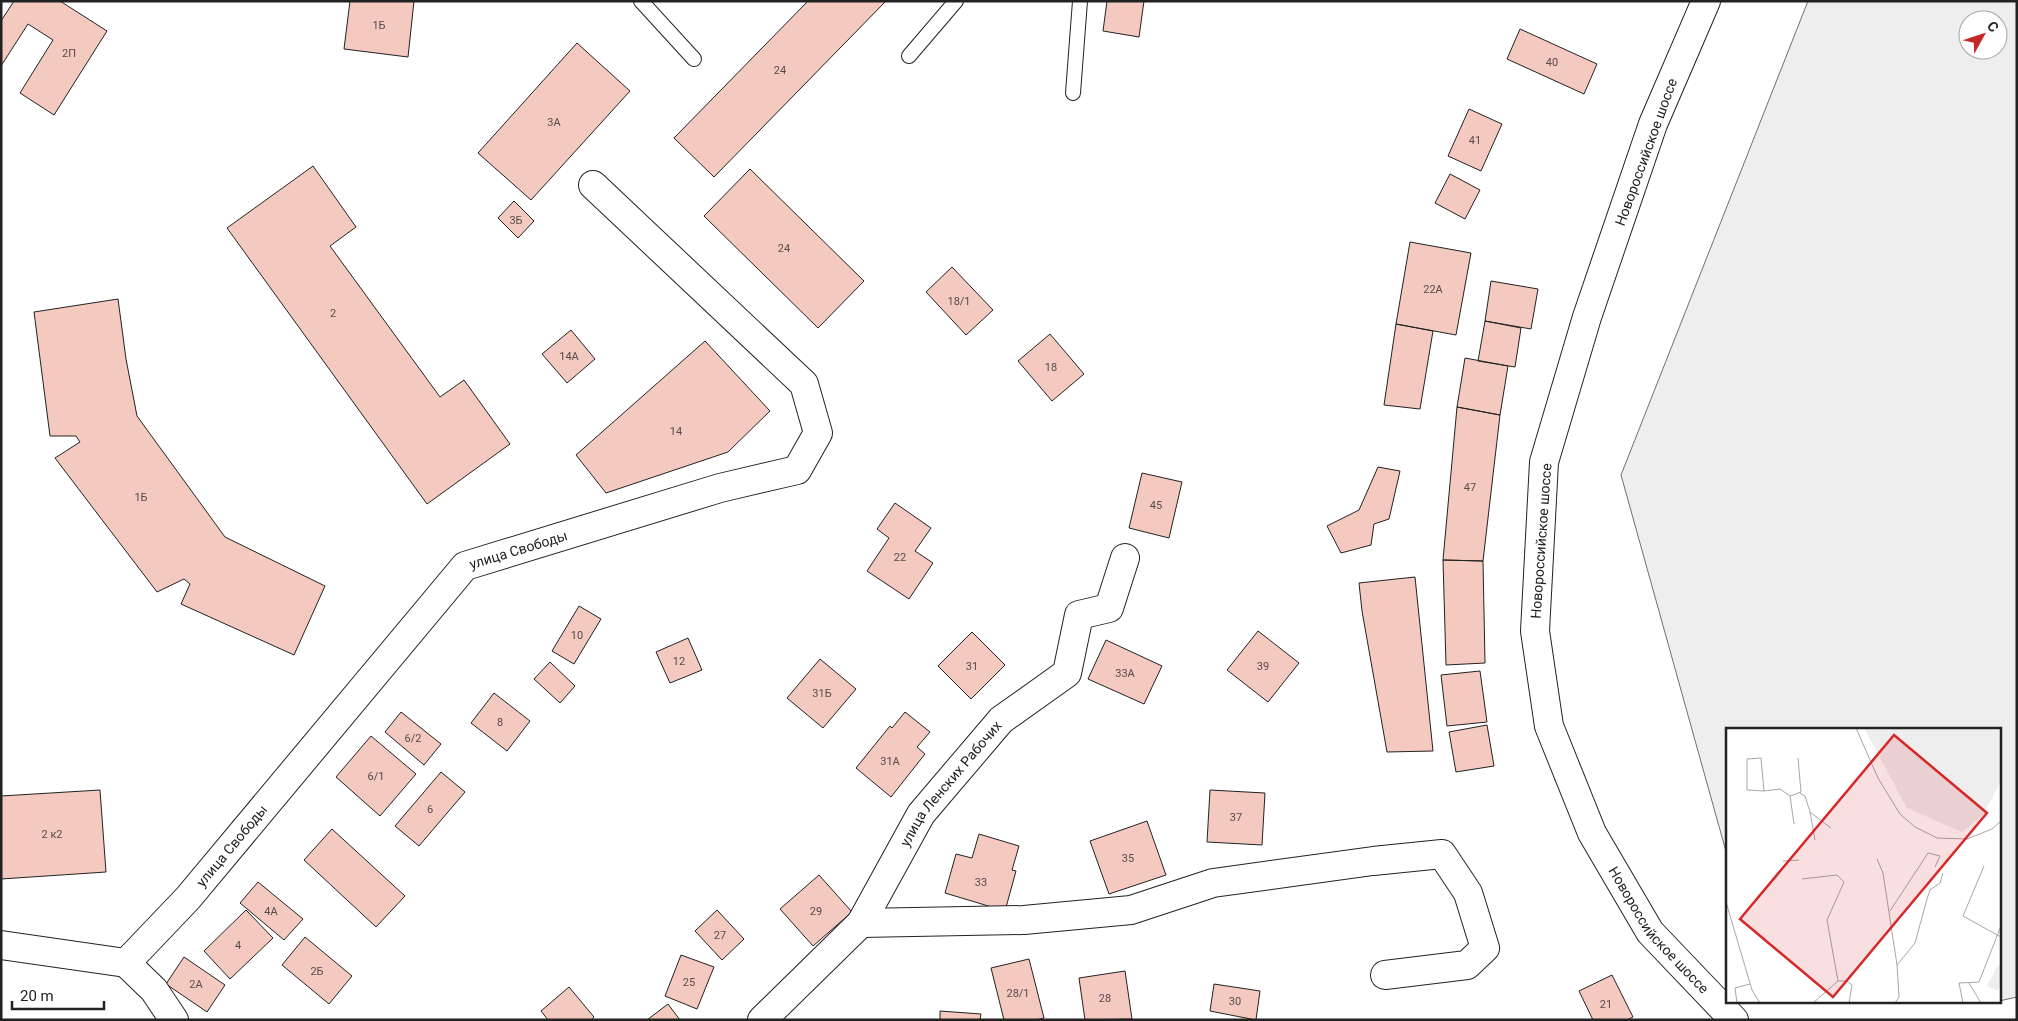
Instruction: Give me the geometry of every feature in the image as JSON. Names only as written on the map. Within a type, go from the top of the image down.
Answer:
[{"type":"main road","name":"Новороссийское шоссе","points":[[1706,1],[1650,133],[1587,317],[1544,462],[1535,631],[1549,726],[1592,832],[1650,932],[1734,1020]]},
{"type":"main road","name":"улица Свободы","points":[[126,963],[188,898],[465,566],[720,488],[798,470],[818,433],[804,384],[593,184]]},
{"type":"main road","name":"улица Ленских Рабочих","points":[[762,1020],[861,923],[921,814],[1001,720],[1067,673],[1079,615],[1109,608],[1125,558]]},
{"type":"main road","points":[[861,923],[1024,920],[1131,910],[1213,883],[1373,861],[1442,854],[1468,893],[1485,948],[1468,965],[1386,975]]},
{"type":"main road","points":[[1,945],[126,963],[154,990],[174,1020]]},
{"type":"lane","points":[[641,1],[694,59]]},
{"type":"lane","points":[[909,56],[956,1]]},
{"type":"lane","points":[[1073,93],[1080,1]]},
{"type":"shaded area","points":[[1808,1],[2017,1],[2017,997],[2000,1001],[2000,728],[1726,728],[1726,851],[1621,475]]},
{"type":"building","points":[[14,1],[60,1],[107,31],[54,115],[20,93],[53,40],[28,24],[1,66],[1,21]]},
{"type":"building","points":[[350,1],[414,1],[408,57],[344,49]]},
{"type":"building","points":[[808,1],[886,1],[714,177],[674,138]]},
{"type":"building","points":[[1107,1],[1144,1],[1139,37],[1103,31]]},
{"type":"building","points":[[1520,29],[1597,64],[1584,94],[1507,59]]},
{"type":"building","points":[[577,43],[630,91],[531,200],[478,153]]},
{"type":"building","points":[[1469,109],[1502,124],[1481,171],[1448,156]]},
{"type":"building","points":[[313,166],[356,227],[330,246],[440,397],[464,380],[510,444],[427,504],[227,228]]},
{"type":"building","points":[[750,169],[864,281],[818,328],[704,216]]},
{"type":"building","points":[[1450,174],[1480,190],[1465,219],[1435,203]]},
{"type":"building","points":[[514,201],[534,221],[518,238],[498,218]]},
{"type":"building","points":[[1410,242],[1471,253],[1456,335],[1396,324]]},
{"type":"building","points":[[952,267],[993,310],[966,335],[926,292]]},
{"type":"building","points":[[1491,281],[1538,289],[1531,329],[1485,321]]},
{"type":"building","points":[[118,299],[126,359],[137,416],[225,537],[325,586],[294,655],[181,604],[190,584],[184,579],[157,592],[55,458],[80,442],[76,436],[50,436],[34,312]]},
{"type":"building","points":[[1485,321],[1521,328],[1515,367],[1478,361]]},
{"type":"building","points":[[1396,324],[1433,331],[1420,409],[1384,405]]},
{"type":"building","points":[[571,330],[595,359],[567,383],[542,354]]},
{"type":"building","points":[[1050,334],[1084,374],[1052,401],[1018,361]]},
{"type":"building","points":[[705,341],[770,411],[728,452],[606,493],[576,455]]},
{"type":"building","points":[[1465,358],[1508,366],[1500,415],[1457,407]]},
{"type":"building","points":[[1457,407],[1500,415],[1483,561],[1443,560]]},
{"type":"building","points":[[1378,467],[1400,471],[1389,519],[1374,524],[1371,545],[1341,553],[1327,526],[1359,510]]},
{"type":"building","points":[[1142,473],[1182,482],[1169,538],[1129,528]]},
{"type":"building","points":[[895,503],[931,528],[915,551],[933,563],[909,599],[867,571],[889,538],[877,529]]},
{"type":"building","points":[[1443,560],[1483,561],[1485,663],[1446,665]]},
{"type":"building","points":[[1415,577],[1433,751],[1387,752],[1362,611],[1359,583]]},
{"type":"building","points":[[579,606],[601,619],[574,664],[552,651]]},
{"type":"building","points":[[1258,631],[1299,663],[1268,702],[1227,670]]},
{"type":"building","points":[[972,632],[1005,665],[971,699],[938,666]]},
{"type":"building","points":[[688,638],[702,670],[670,683],[656,652]]},
{"type":"building","points":[[1106,640],[1162,666],[1144,704],[1088,679]]},
{"type":"building","points":[[820,659],[856,689],[823,728],[787,698]]},
{"type":"building","points":[[550,662],[575,686],[560,703],[534,679]]},
{"type":"building","points":[[1480,671],[1487,722],[1447,726],[1441,675]]},
{"type":"building","points":[[494,693],[530,721],[507,751],[471,723]]},
{"type":"building","points":[[401,712],[441,744],[424,765],[385,732]]},
{"type":"building","points":[[905,712],[930,732],[917,747],[925,754],[891,797],[856,768],[890,726],[892,728]]},
{"type":"building","points":[[1487,725],[1494,766],[1456,772],[1449,732]]},
{"type":"building","points":[[371,736],[416,774],[380,816],[336,777]]},
{"type":"building","points":[[441,772],[465,792],[419,846],[395,826]]},
{"type":"building","points":[[100,790],[106,872],[1,879],[1,796]]},
{"type":"building","points":[[1210,790],[1265,793],[1262,845],[1207,842]]},
{"type":"building","points":[[1147,821],[1166,875],[1109,894],[1090,841]]},
{"type":"building","points":[[332,829],[405,896],[376,927],[304,860]]},
{"type":"building","points":[[979,834],[1019,846],[1012,870],[1016,871],[1005,911],[945,893],[956,854],[972,858]]},
{"type":"building","points":[[819,875],[852,912],[813,946],[780,909]]},
{"type":"building","points":[[258,882],[303,919],[284,940],[240,903]]},
{"type":"building","points":[[246,910],[273,938],[230,979],[204,951]]},
{"type":"building","points":[[717,910],[744,939],[722,960],[695,931]]},
{"type":"building","points":[[305,937],[352,976],[329,1004],[282,965]]},
{"type":"building","points":[[681,955],[714,967],[697,1009],[665,996]]},
{"type":"building","points":[[184,957],[225,985],[207,1012],[166,984]]},
{"type":"building","points":[[1029,959],[1044,1018],[1036,1020],[1004,1020],[991,968]]},
{"type":"building","points":[[1125,971],[1132,1019],[1085,1020],[1079,978]]},
{"type":"building","points":[[1612,975],[1633,1017],[1627,1020],[1593,1020],[1579,991]]},
{"type":"building","points":[[1214,984],[1260,991],[1256,1020],[1210,1011]]},
{"type":"building","points":[[569,987],[594,1017],[591,1020],[548,1020],[541,1011]]},
{"type":"building","points":[[668,1004],[680,1020],[647,1020]]},
{"type":"building","points":[[940,1011],[981,1014],[980,1020],[940,1020]]}]
